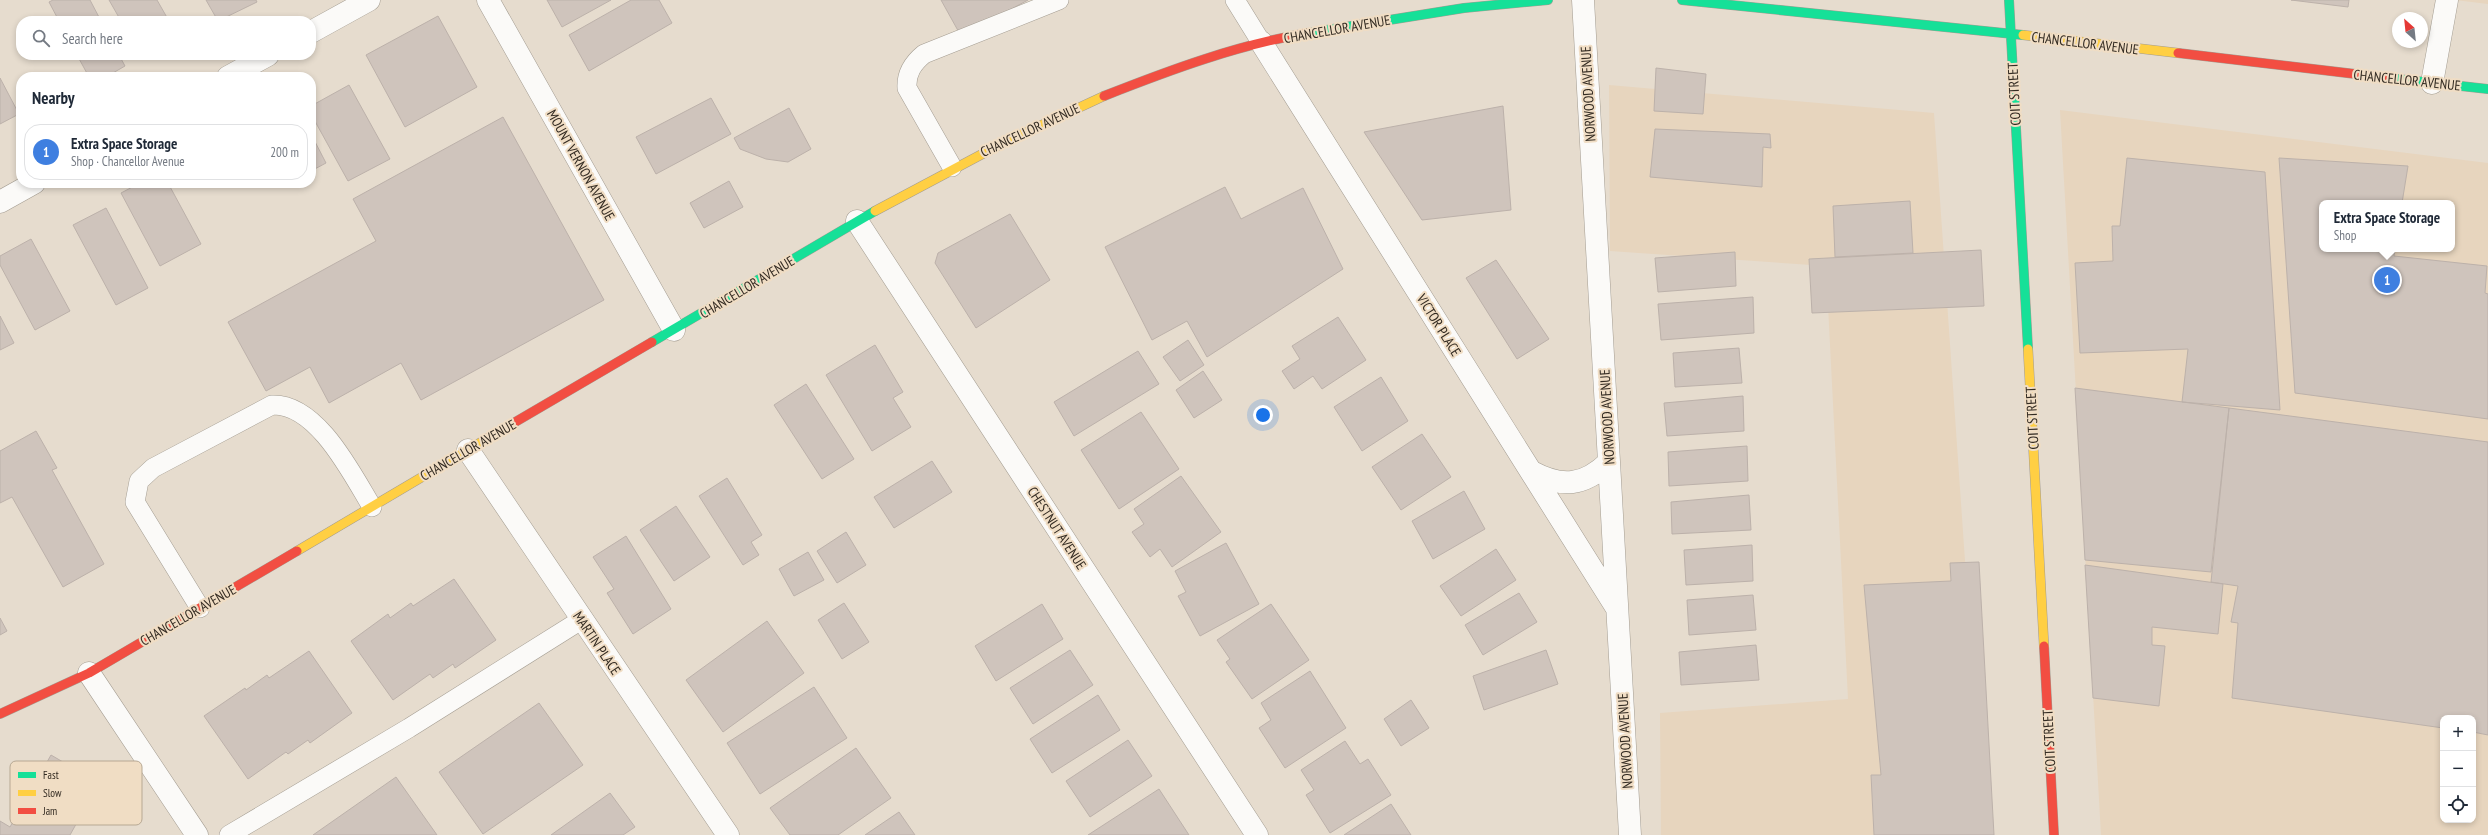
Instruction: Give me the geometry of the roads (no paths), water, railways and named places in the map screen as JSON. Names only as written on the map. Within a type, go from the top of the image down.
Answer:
[{"type":"main road","name":"CHANCELLOR AVENUE","points":[[0,714],[89,673],[857,221],[952,167],[1056,116],[1166,73],[1261,42],[1452,8],[1548,0]]},
{"type":"main road","name":"CHANCELLOR AVENUE","points":[[1682,0],[1775,4],[2011,34],[2488,89]]},
{"type":"main road","name":"COIT STREET","points":[[2009,0],[2054,835]]},
{"type":"street","points":[[316,29],[369,0]]},
{"type":"street","name":"MOUNT VERNON AVENUE","points":[[488,0],[674,330]]},
{"type":"street","name":"NORWOOD AVENUE","points":[[1583,0],[1630,835]]},
{"type":"street","points":[[2432,83],[2447,0]]},
{"type":"street","name":"VICTOR PLACE","points":[[1261,42],[1617,608]]},
{"type":"street","points":[[237,72],[259,60]]},
{"type":"street","points":[[0,202],[25,188]]},
{"type":"street","name":"CHESTNUT AVENUE","points":[[857,221],[1257,835]]},
{"type":"street","name":"MARTIN PLACE","points":[[468,450],[581,620],[728,835]]},
{"type":"street","points":[[1532,472],[1546,479],[1571,483],[1597,474],[1609,462]]},
{"type":"street","points":[[89,673],[197,835]]},
{"type":"lane","points":[[952,167],[907,88],[906,77],[916,61],[924,54],[1059,0]]},
{"type":"lane","points":[[1235,0],[1261,42]]},
{"type":"lane","points":[[200,608],[135,502],[139,481],[153,468],[272,405],[279,404],[301,413],[319,429],[338,451],[372,507]]},
{"type":"lane","points":[[229,835],[409,728],[581,620]]},
{"type":"place","name":"Extra Space Storage","points":[[2387,280]]}]
